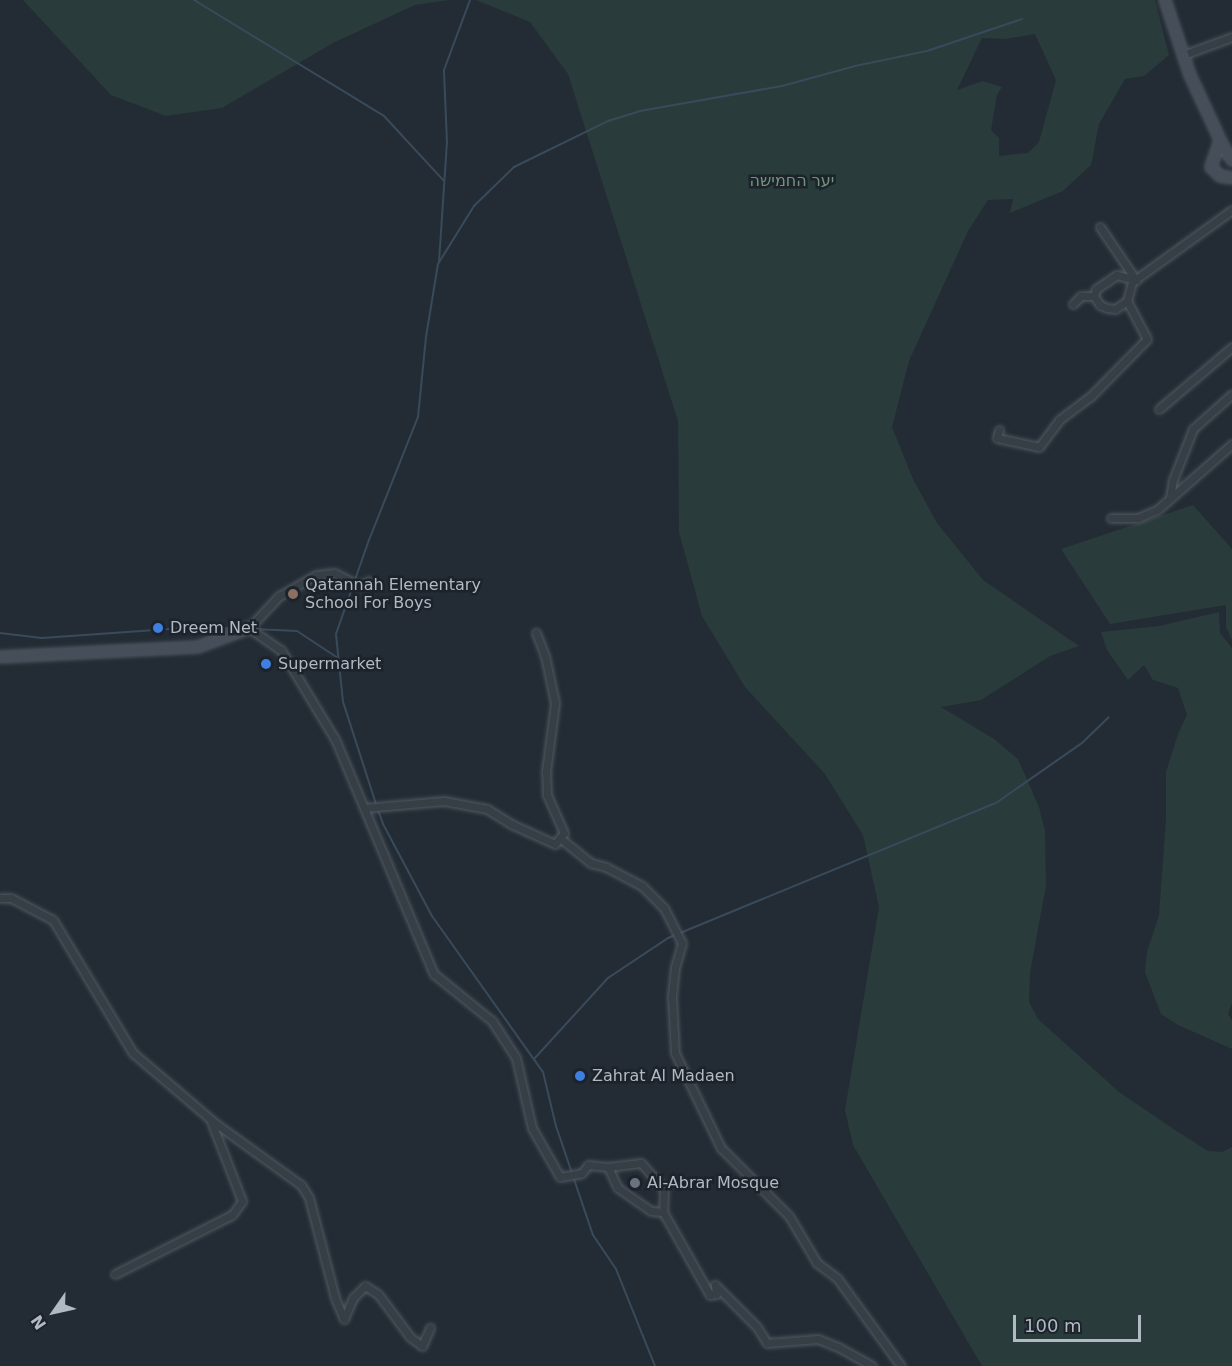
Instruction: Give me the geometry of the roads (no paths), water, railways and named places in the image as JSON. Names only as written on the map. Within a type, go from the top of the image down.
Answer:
[{"type":"street","points":[[1165,0],[1183,55],[1220,141],[1232,160]]},
{"type":"street","points":[[1183,55],[1232,37]]},
{"type":"street","points":[[1220,141],[1211,166],[1220,176],[1232,178]]},
{"type":"street","points":[[1094,296],[1100,304],[1116,309],[1127,301],[1132,282],[1232,210]]},
{"type":"street","points":[[1100,228],[1136,280]]},
{"type":"street","points":[[1094,296],[1096,289],[1116,275],[1136,280]]},
{"type":"street","points":[[1073,303],[1081,296],[1094,296]]},
{"type":"street","points":[[999,430],[997,438],[1039,447],[1059,420],[1090,397],[1147,339],[1127,301]]},
{"type":"street","points":[[1159,410],[1232,347]]},
{"type":"street","points":[[1170,498],[1173,480],[1193,429],[1232,394]]},
{"type":"street","points":[[1111,519],[1148,515],[1232,444]]},
{"type":"street","points":[[0,657],[198,646],[249,628],[279,596],[315,575],[334,573],[360,586],[369,581]]},
{"type":"street","points":[[249,628],[281,650],[335,739],[434,974],[492,1021],[516,1058],[532,1128],[560,1177],[582,1173],[588,1165],[608,1167],[641,1163],[664,1190],[663,1212],[710,1295],[716,1294],[716,1285],[757,1327],[766,1343],[818,1339],[872,1366]]},
{"type":"street","points":[[364,808],[444,801],[487,809],[511,824],[555,844],[564,833],[546,788],[555,703],[545,656],[536,633]]},
{"type":"street","points":[[560,838],[591,863],[606,867],[642,886],[664,908],[682,943],[675,968],[672,998],[675,1053],[721,1148],[789,1216],[817,1263],[837,1278],[901,1366]]},
{"type":"street","points":[[0,898],[11,898],[52,920],[133,1053],[210,1119],[301,1185],[309,1198],[335,1298],[344,1319],[354,1298],[365,1286],[378,1294],[410,1337],[422,1346],[430,1328]]},
{"type":"street","points":[[115,1274],[232,1215],[242,1201],[210,1119]]},
{"type":"street","points":[[608,1167],[618,1188],[651,1211],[663,1212]]},
{"type":"waterway","points":[[194,0],[384,116],[444,181]]},
{"type":"waterway","points":[[439,262],[447,143],[444,70],[470,0]]},
{"type":"waterway","points":[[376,804],[343,702],[336,634],[369,540],[418,417],[426,337],[438,264],[474,206],[514,167],[608,121],[640,111],[782,86],[855,66],[927,51],[1022,19]]},
{"type":"waterway","points":[[0,633],[42,638],[198,627],[233,629]]},
{"type":"waterway","points":[[254,629],[297,631],[338,658]]},
{"type":"waterway","points":[[534,1059],[608,978],[668,938],[996,803],[1082,743],[1109,717]]},
{"type":"waterway","points":[[378,810],[383,824],[432,916],[543,1072],[556,1126],[593,1235],[616,1269],[655,1366]]},
{"type":"place","name":"Qatannah Elementary School For Boys","points":[[293,594]]},
{"type":"place","name":"Dreem Net","points":[[158,628]]},
{"type":"place","name":"Supermarket","points":[[266,664]]},
{"type":"place","name":"Zahrat Al Madaen","points":[[580,1076]]},
{"type":"place","name":"Al-Abrar Mosque","points":[[635,1183]]},
{"type":"park label","name":"יער החמישה","points":[[792,181]]}]
